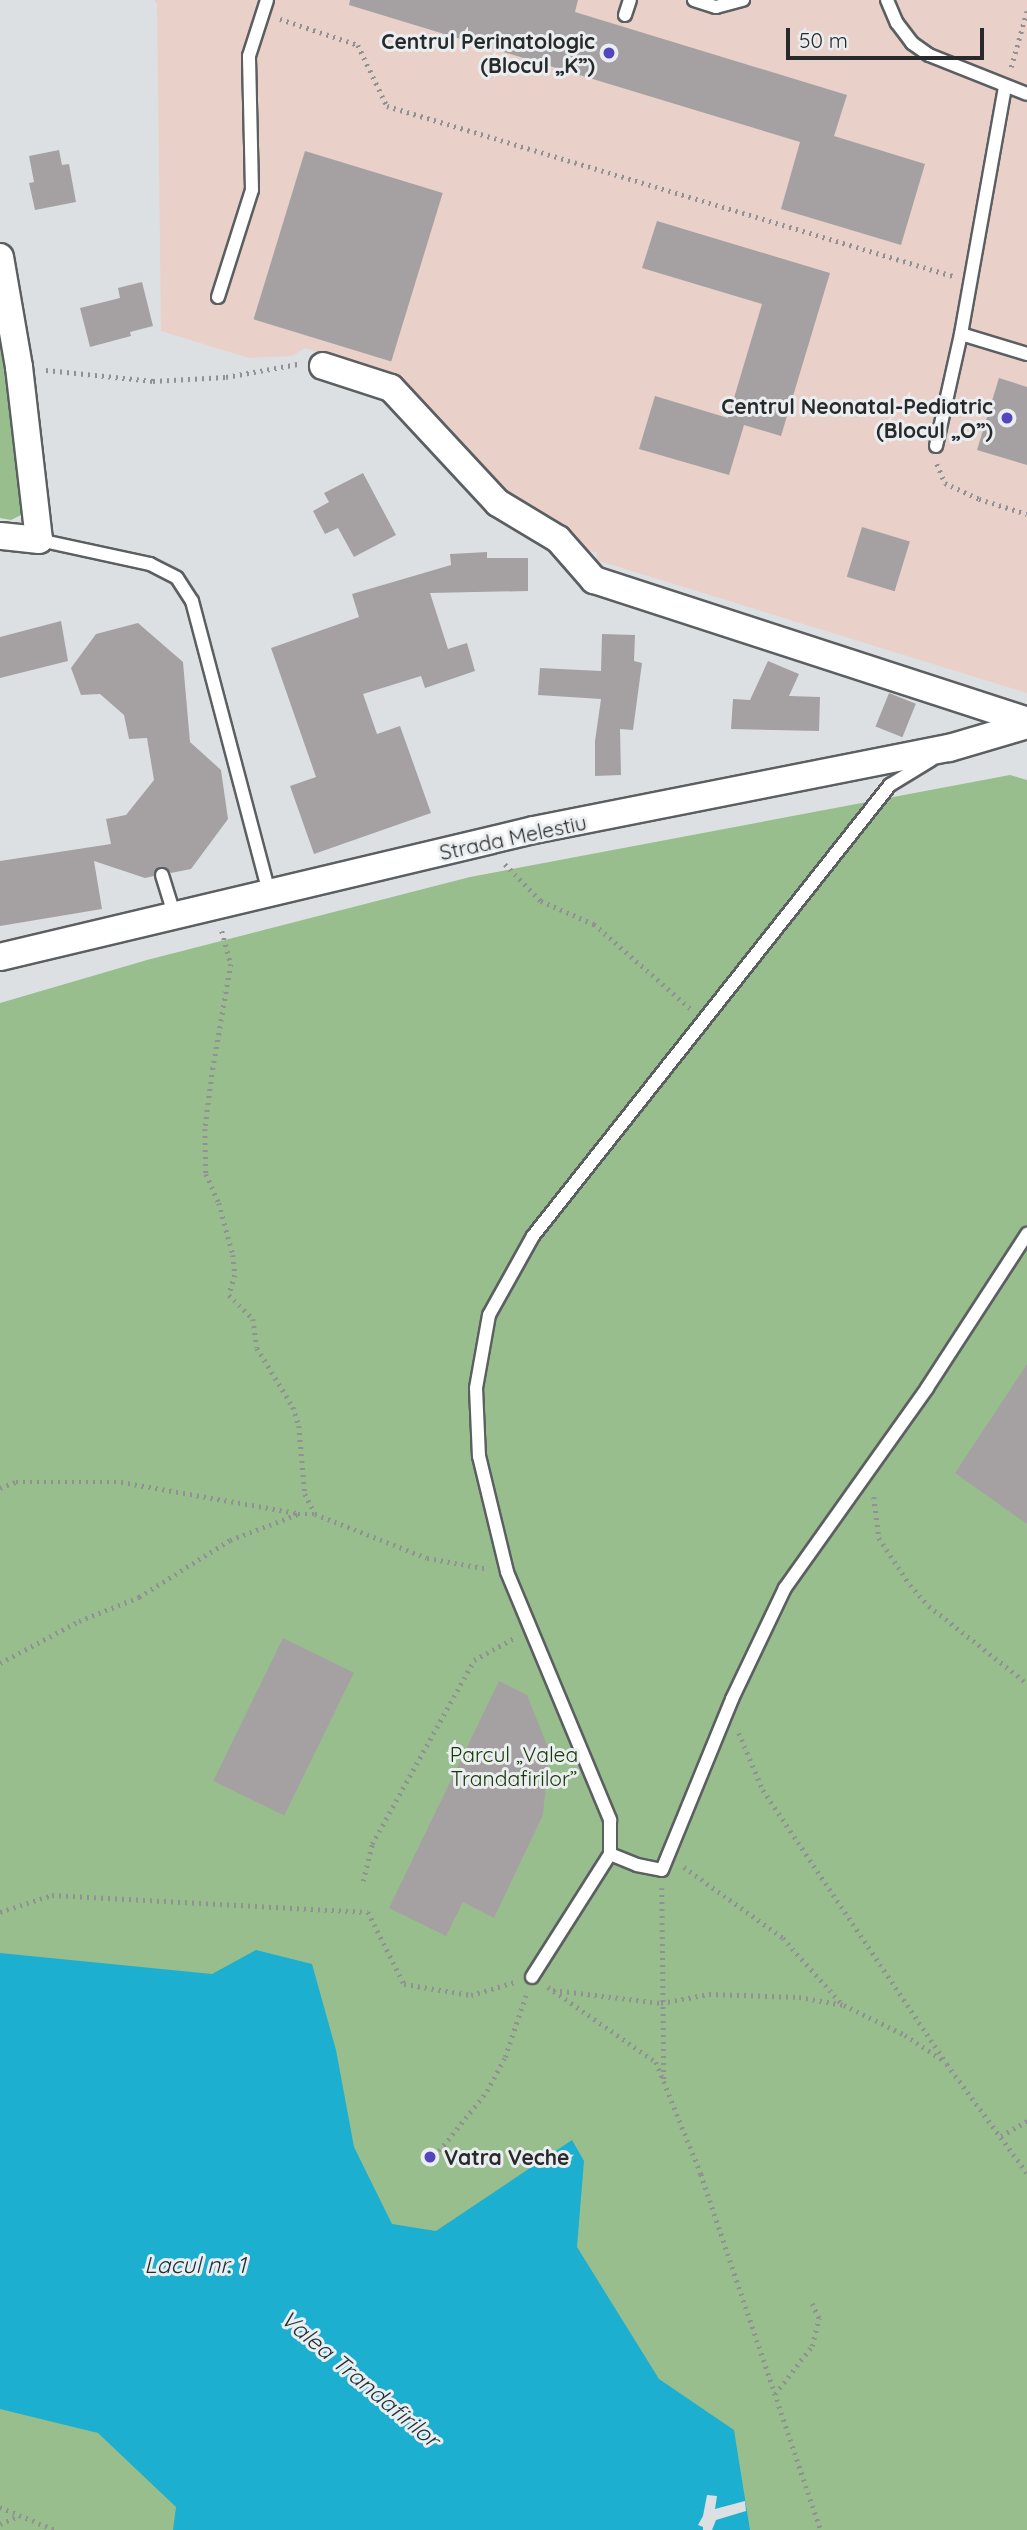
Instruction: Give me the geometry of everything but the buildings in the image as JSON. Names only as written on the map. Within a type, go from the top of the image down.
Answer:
[{"type":"street","points":[[0,257],[19,367],[39,540],[0,536]]},
{"type":"street","name":"Strada Melestiu","points":[[323,366],[391,388],[498,503],[558,538],[594,580],[1027,723]]},
{"type":"street","name":"Strada Melestiu","points":[[0,957],[486,842],[949,748],[1027,723]]},
{"type":"lane","points":[[625,15],[630,0]]},
{"type":"lane","points":[[694,0],[716,7],[743,0]]},
{"type":"lane","points":[[887,0],[897,23],[912,43],[929,55],[1027,94]]},
{"type":"lane","points":[[218,296],[251,190],[249,56],[265,6]]},
{"type":"lane","points":[[936,446],[971,282],[1005,87]]},
{"type":"lane","points":[[961,334],[1027,354]]},
{"type":"lane","points":[[39,540],[150,564],[177,578],[192,601],[269,892]]},
{"type":"lane","points":[[532,1977],[610,1854],[610,1820],[507,1572],[479,1456],[476,1388],[489,1315],[533,1236],[890,785],[949,748]]},
{"type":"lane","points":[[162,875],[175,917]]},
{"type":"lane","points":[[610,1854],[637,1865],[662,1870],[733,1699],[785,1588],[927,1388],[1027,1234]]},
{"type":"path","points":[[265,6],[358,45],[387,106],[971,282]]},
{"type":"path","points":[[1005,87],[1027,11]]},
{"type":"path","points":[[19,367],[153,381],[226,377],[298,364],[323,366]]},
{"type":"path","points":[[936,446],[939,475],[945,483],[978,499],[1027,514]]},
{"type":"path","points":[[486,842],[541,901],[594,924],[703,1021]]},
{"type":"path","points":[[215,906],[231,964],[212,1068],[205,1129],[206,1174],[219,1203],[233,1255],[235,1275],[229,1295],[253,1319],[257,1348],[293,1407],[299,1426],[304,1494],[315,1514]]},
{"type":"path","points":[[870,1469],[879,1538],[892,1563],[929,1606],[1027,1683]]},
{"type":"path","points":[[0,1488],[16,1482],[121,1482],[298,1514],[315,1514],[427,1558],[507,1572]]},
{"type":"path","points":[[0,1663],[79,1620],[139,1597],[241,1534],[298,1514]]},
{"type":"path","points":[[363,1881],[372,1844],[474,1660],[531,1629]]},
{"type":"path","points":[[733,1699],[740,1734],[763,1790],[947,2064],[1027,2174]]},
{"type":"path","points":[[669,1857],[783,1938],[844,2005]]},
{"type":"path","points":[[662,1870],[661,2003],[664,2083]]},
{"type":"path","points":[[0,1912],[52,1895],[368,1912],[404,1984],[471,1995],[532,1977],[656,2062],[701,2174],[821,2530]]},
{"type":"path","points":[[439,2151],[487,2091],[505,2057],[532,1977]]},
{"type":"path","points":[[551,1989],[661,2003],[709,1994],[756,1993],[844,2005],[905,2035],[947,2064]]},
{"type":"path","points":[[1000,2137],[1027,2121]]},
{"type":"path","points":[[775,2394],[812,2346],[818,2318],[812,2304]]},
{"type":"path","points":[[0,2507],[55,2530]]},
{"type":"path","points":[[0,2524],[20,2515]]},
{"type":"shaded area","points":[[154,0],[1027,0],[1027,693],[596,560],[597,552],[588,551],[569,527],[500,489],[393,376],[305,348],[292,356],[249,358],[161,331],[157,4]]},
{"type":"green space","points":[[0,335],[27,512],[11,520],[0,518]]},
{"type":"green space","name":"Parcul „Valea Trandafirilor”","points":[[1010,775],[1027,780],[1027,2530],[0,2530],[0,1003],[147,960],[470,877]]},
{"type":"water","name":"Lacul nr. 1","points":[[256,1950],[312,1964],[336,2050],[354,2147],[392,2224],[436,2231],[572,2140],[584,2161],[577,2247],[659,2379],[734,2430],[750,2530],[173,2530],[176,2507],[98,2433],[0,2409],[0,1953],[212,1974]]},
{"type":"pier","points":[[707,2495],[717,2496],[715,2509],[745,2501],[746,2511],[716,2520],[712,2530],[703,2530],[703,2527],[698,2525],[703,2516]]},
{"type":"place","name":"Centrul Perinatologic (Blocul „K”)","points":[[609,53]]},
{"type":"place","name":"Centrul Neonatal-Pediatric (Blocul „O”)","points":[[1007,418]]},
{"type":"place","name":"Vatra Veche","points":[[430,2157]]},
{"type":"water label","name":"Valea Trandafirilor","points":[[360,2379]]}]
